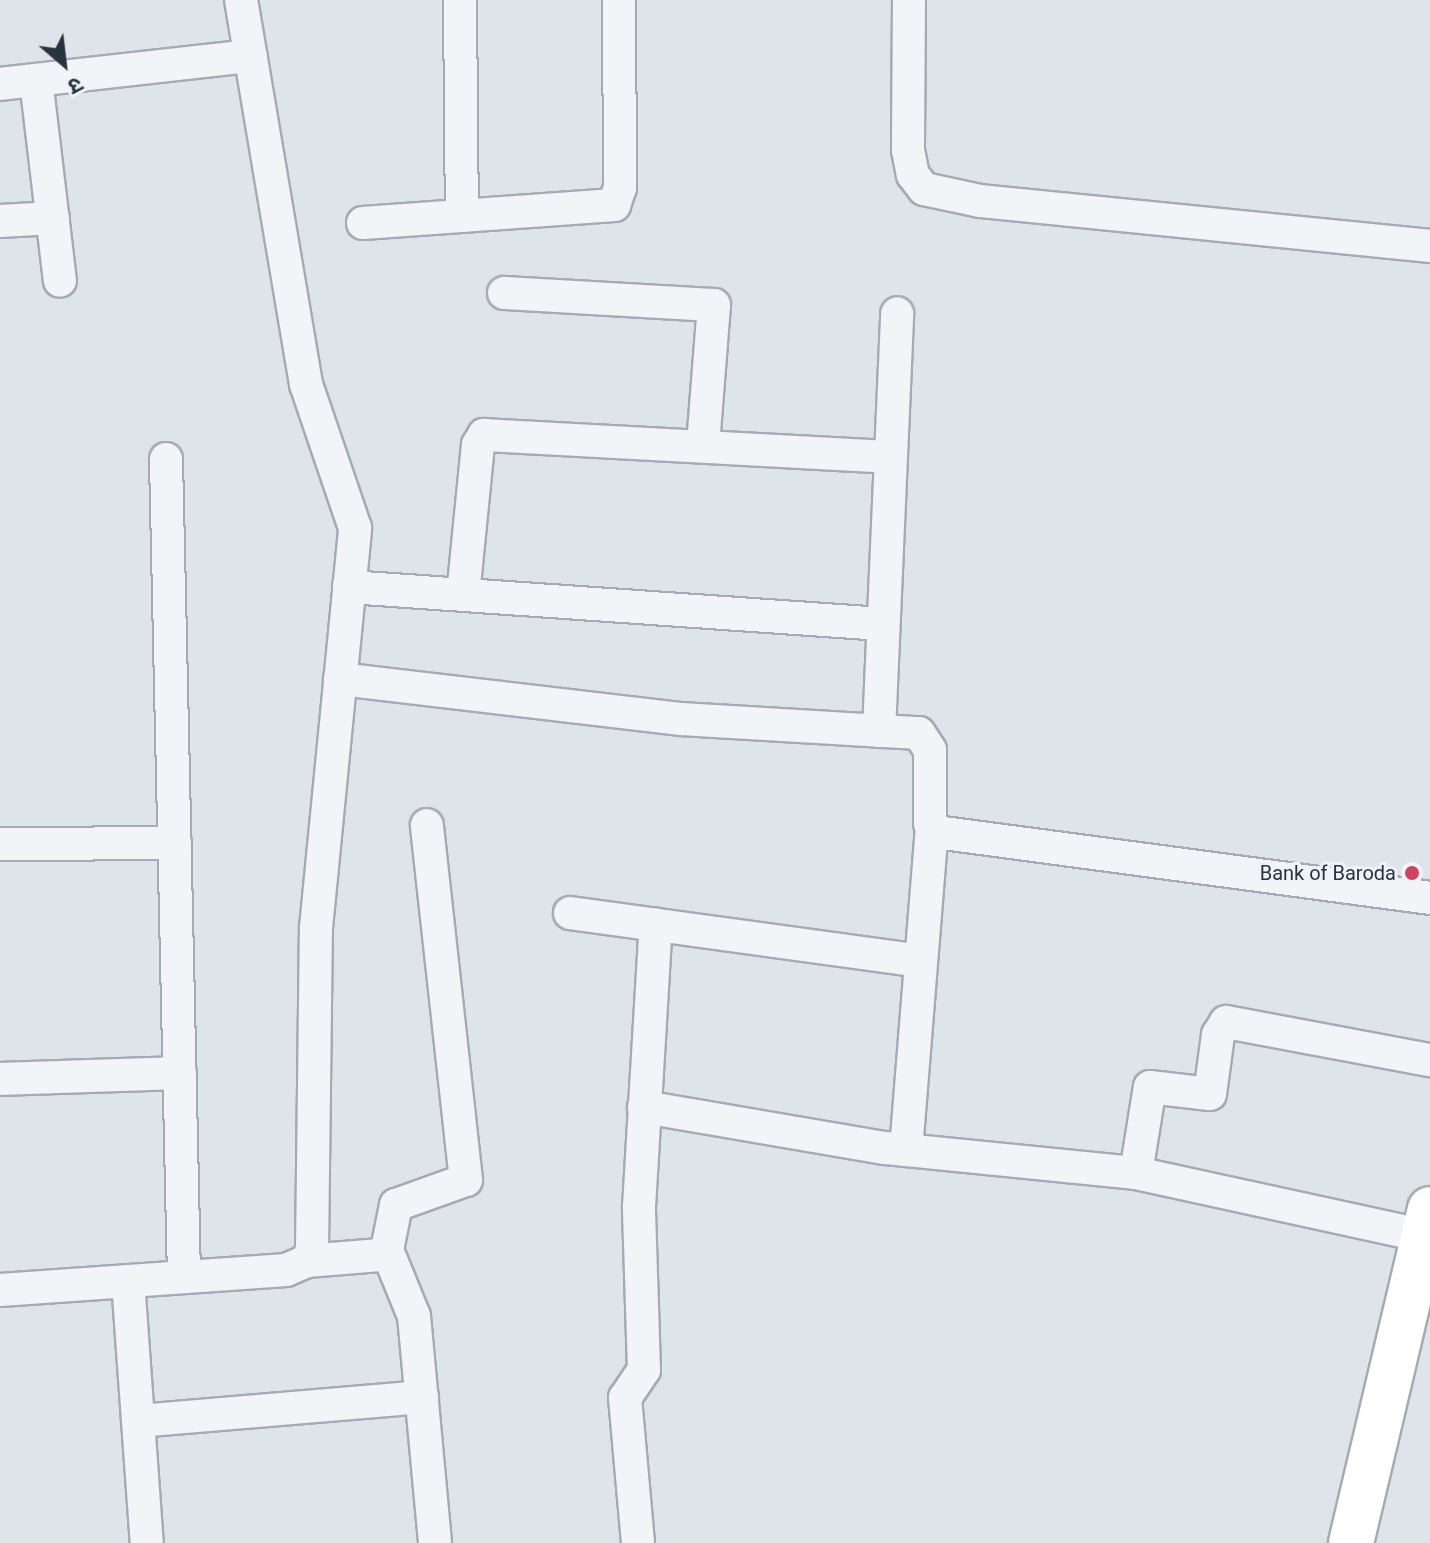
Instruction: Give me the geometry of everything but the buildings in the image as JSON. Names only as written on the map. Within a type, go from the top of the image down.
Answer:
[{"type":"highway","points":[[1351,1543],[1427,1222]]},
{"type":"street","points":[[241,0],[306,384],[326,455],[351,506],[349,587],[316,928],[312,1250],[307,1261]]},
{"type":"street","points":[[460,0],[462,216]]},
{"type":"street","points":[[363,223],[614,205],[620,188],[619,0]]},
{"type":"street","points":[[909,0],[908,150],[913,175],[924,189],[980,201],[1430,246]]},
{"type":"street","points":[[0,84],[250,56]]},
{"type":"street","points":[[36,80],[60,281]]},
{"type":"street","points":[[0,221],[53,218]]},
{"type":"street","points":[[504,293],[714,305],[703,446]]},
{"type":"street","points":[[879,731],[897,313]]},
{"type":"street","points":[[463,595],[478,445],[484,435],[890,457]]},
{"type":"street","points":[[166,459],[184,1277]]},
{"type":"street","points":[[349,587],[882,624]]},
{"type":"street","points":[[340,679],[681,719],[919,733],[926,739],[932,829],[906,1150]]},
{"type":"street","points":[[427,825],[468,1167],[456,1188],[396,1205],[387,1250],[412,1307],[435,1543]]},
{"type":"street","points":[[932,829],[1430,898]]},
{"type":"street","points":[[0,844],[175,843]]},
{"type":"street","points":[[570,913],[921,961]]},
{"type":"street","points":[[638,1543],[625,1398],[644,1370],[639,1243],[656,925]]},
{"type":"street","points":[[1136,1173],[1150,1087],[1210,1094],[1218,1035],[1226,1022],[1430,1060]]},
{"type":"street","points":[[0,1079],[180,1073]]},
{"type":"street","points":[[644,1107],[906,1150],[1136,1173],[1427,1222]]},
{"type":"street","points":[[0,1290],[286,1270],[307,1261],[373,1257],[387,1250]]},
{"type":"street","points":[[128,1281],[147,1543]]},
{"type":"street","points":[[138,1421],[422,1397]]},
{"type":"place","name":"Bank of Baroda","points":[[1412,873]]}]
